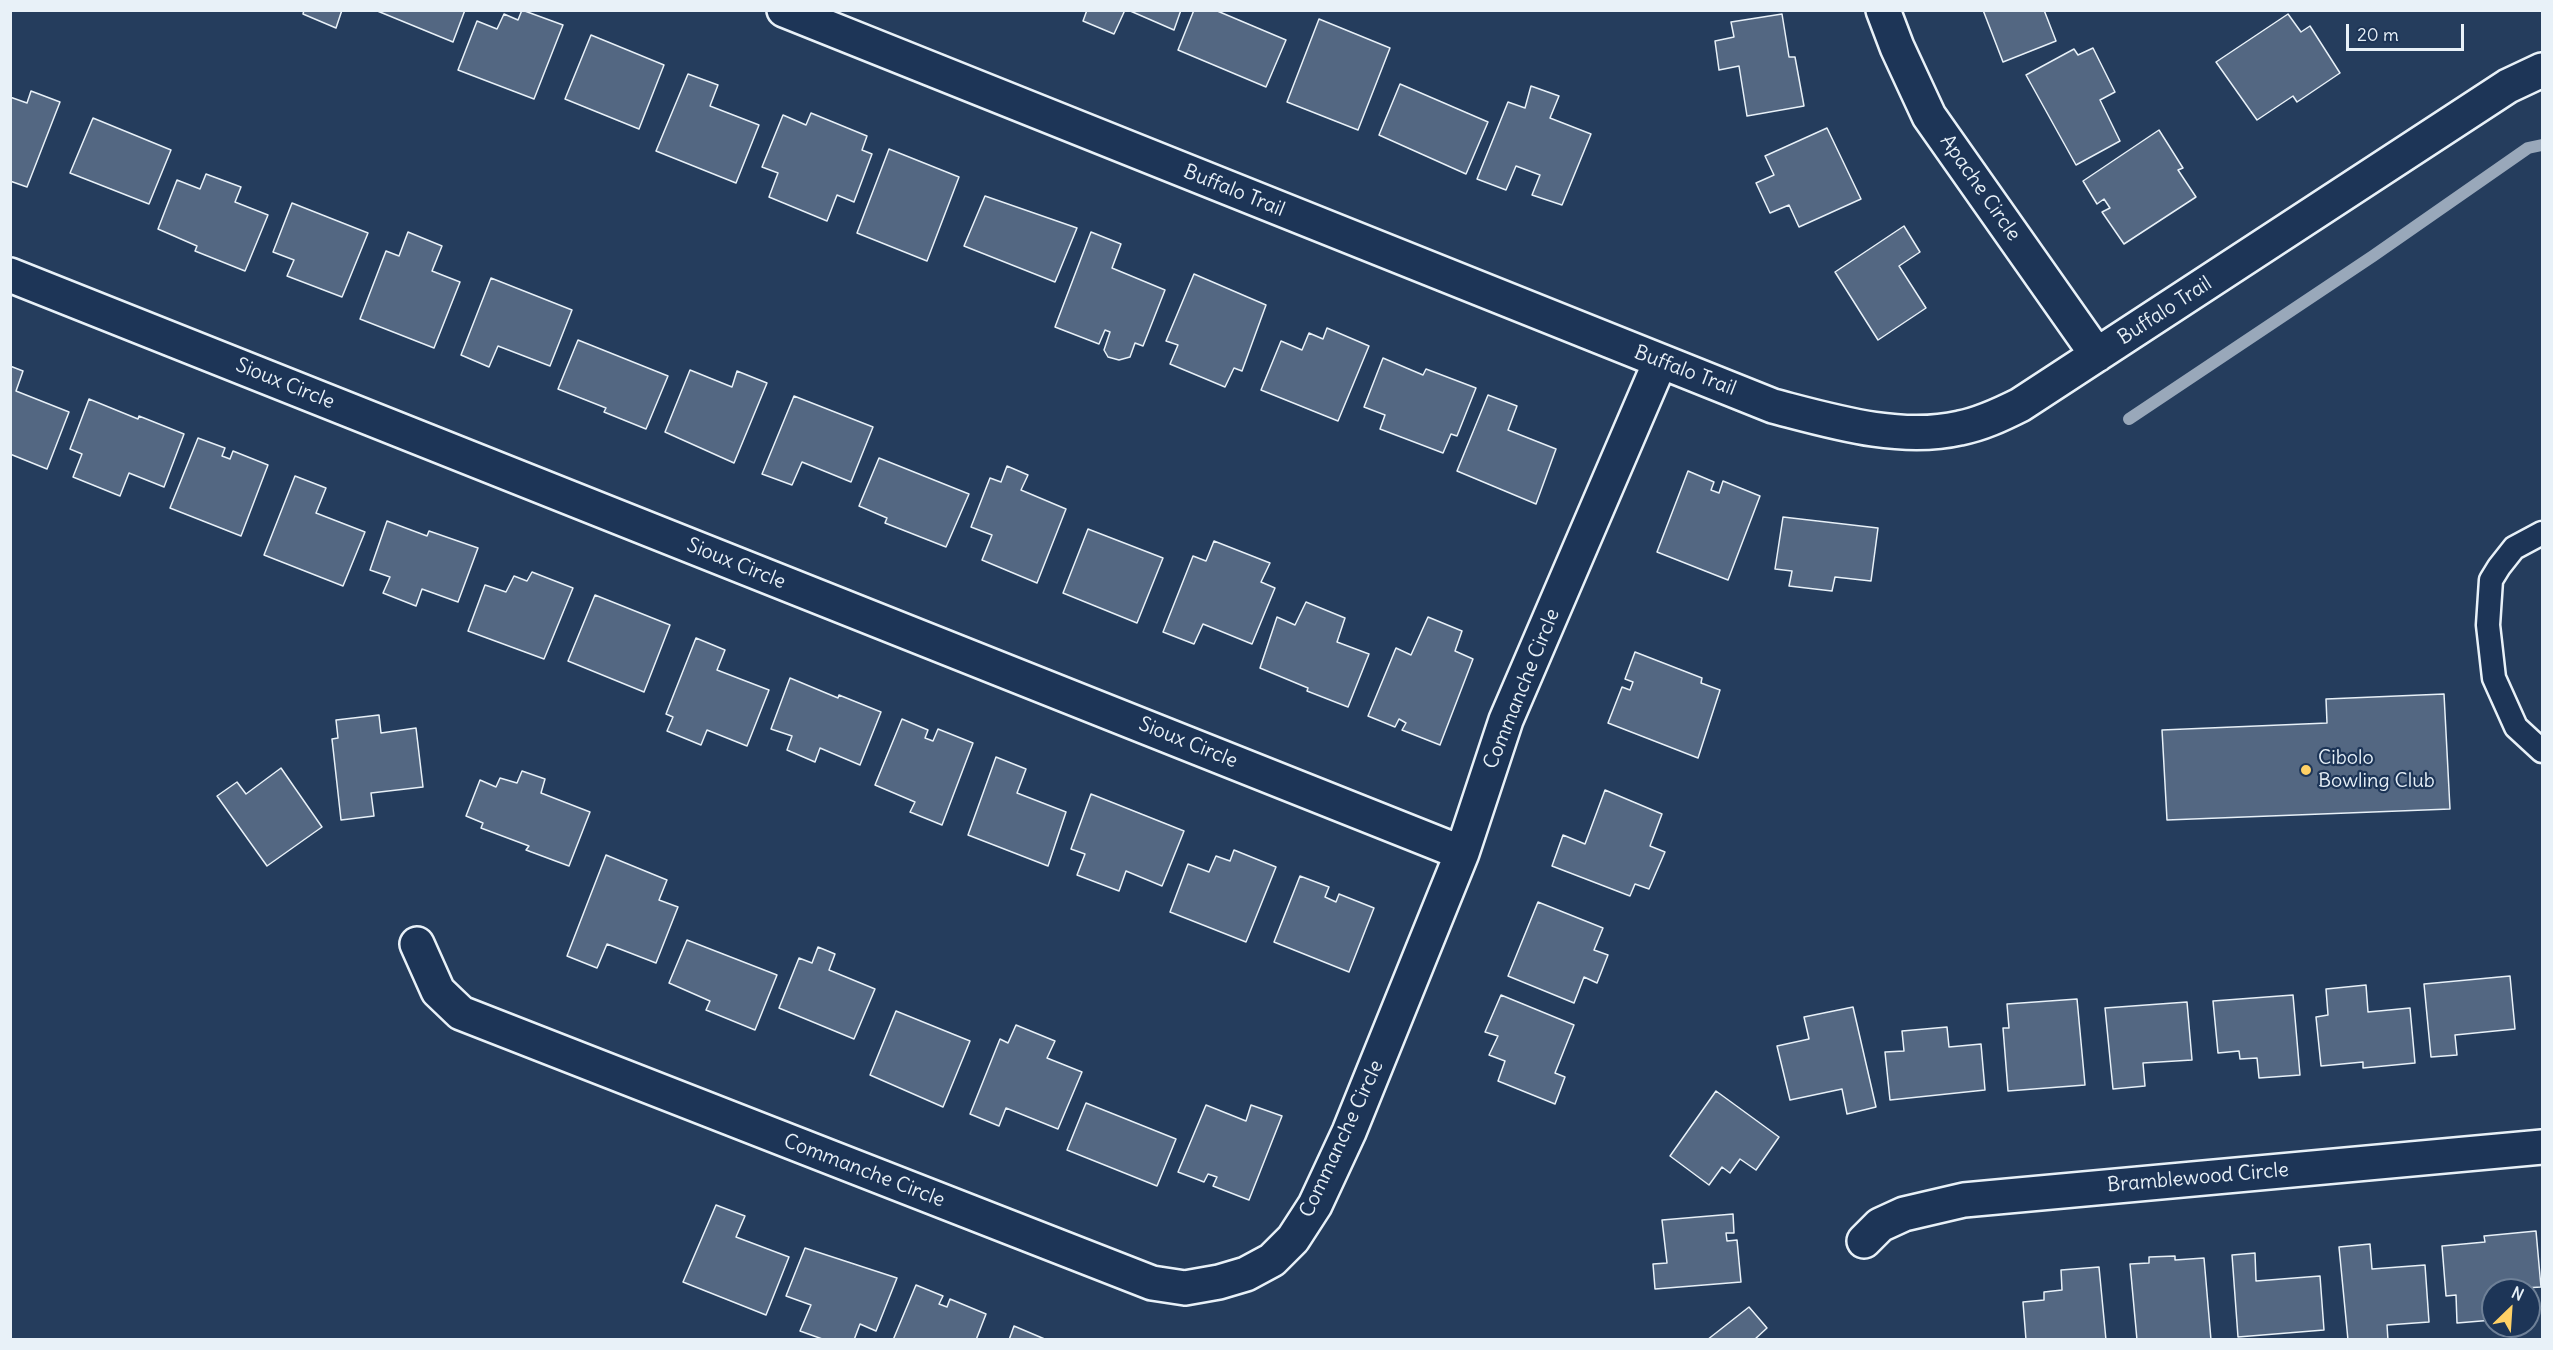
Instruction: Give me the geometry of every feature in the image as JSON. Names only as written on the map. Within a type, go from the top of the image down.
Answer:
[{"type":"street","name":"Buffalo Trail","points":[[784,10],[1773,406],[1893,431],[1924,432],[1958,429],[1992,419],[2020,405],[2508,86],[2542,70]]},
{"type":"street","name":"Apache Circle","points":[[1883,10],[1897,47],[1929,116],[2097,355]]},
{"type":"street","name":"Sioux Circle","points":[[10,275],[1462,853]]},
{"type":"street","name":"Commanche Circle","points":[[417,944],[438,991],[461,1013],[1152,1283],[1185,1288],[1246,1274],[1272,1260],[1293,1239],[1315,1205],[1349,1132],[1462,853],[1506,720],[1660,362]]},
{"type":"street","name":"Bramblewood Circle","points":[[1864,1241],[1880,1225],[1904,1215],[1964,1200],[2542,1147]]},
{"type":"lane","points":[[2542,534],[2514,548],[2499,567],[2492,580],[2488,625],[2494,678],[2516,727],[2542,751]]},
{"type":"building","points":[[304,10],[342,10],[336,28],[303,14]]},
{"type":"building","points":[[375,10],[465,10],[453,42]]},
{"type":"building","points":[[522,10],[563,25],[534,99],[458,70],[477,21],[497,29],[504,14],[518,20]]},
{"type":"building","points":[[1087,10],[1125,10],[1114,34],[1083,21]]},
{"type":"building","points":[[1128,10],[1181,10],[1174,30]]},
{"type":"building","points":[[1194,10],[1215,10],[1286,40],[1266,87],[1178,50]]},
{"type":"building","points":[[1983,10],[2044,10],[2056,41],[2003,62]]},
{"type":"building","points":[[1782,14],[1789,57],[1795,57],[1804,106],[1747,116],[1739,66],[1719,70],[1715,41],[1734,37],[1731,22]]},
{"type":"building","points":[[2288,14],[2301,32],[2310,26],[2340,73],[2297,102],[2293,96],[2257,120],[2216,62]]},
{"type":"building","points":[[1319,19],[1390,48],[1358,130],[1287,102]]},
{"type":"building","points":[[591,35],[664,65],[639,129],[565,99]]},
{"type":"building","points":[[2093,48],[2115,92],[2100,100],[2120,141],[2076,165],[2026,75],[2074,49],[2078,55]]},
{"type":"building","points":[[688,74],[718,85],[710,106],[759,125],[736,183],[656,151]]},
{"type":"building","points":[[1400,84],[1488,122],[1466,174],[1379,135]]},
{"type":"building","points":[[1531,86],[1559,96],[1550,118],[1591,134],[1562,205],[1532,195],[1540,175],[1516,166],[1506,190],[1477,179],[1508,102],[1525,108]]},
{"type":"building","points":[[31,91],[60,102],[27,187],[10,181],[10,97],[27,103]]},
{"type":"building","points":[[811,113],[867,136],[862,150],[872,154],[854,202],[837,195],[827,221],[769,197],[778,173],[762,167],[783,115],[806,125]]},
{"type":"building","points":[[93,118],[171,150],[149,204],[70,173]]},
{"type":"building","points":[[1827,128],[1861,199],[1799,227],[1789,205],[1770,213],[1756,183],[1774,175],[1765,156]]},
{"type":"building","points":[[2159,130],[2183,168],[2178,170],[2196,197],[2124,244],[2102,212],[2110,208],[2104,199],[2097,204],[2083,181]]},
{"type":"building","points":[[889,149],[959,177],[927,261],[857,233]]},
{"type":"building","points":[[206,174],[241,187],[235,202],[268,215],[245,271],[195,251],[197,246],[158,229],[177,180],[200,189]]},
{"type":"building","points":[[985,196],[1077,228],[1055,282],[964,246]]},
{"type":"building","points":[[292,203],[368,233],[342,297],[287,276],[294,260],[273,252]]},
{"type":"building","points":[[1904,226],[1920,252],[1899,266],[1926,308],[1878,340],[1835,272]]},
{"type":"building","points":[[408,232],[442,246],[432,271],[460,282],[434,348],[360,319],[386,251],[399,256]]},
{"type":"building","points":[[1091,232],[1121,244],[1112,268],[1165,290],[1143,346],[1135,343],[1130,357],[1119,360],[1108,357],[1104,350],[1110,332],[1105,330],[1099,344],[1055,327]]},
{"type":"building","points":[[1194,274],[1266,305],[1242,371],[1234,368],[1225,387],[1170,364],[1178,345],[1166,341]]},
{"type":"building","points":[[491,278],[572,310],[550,366],[498,346],[489,367],[461,355]]},
{"type":"building","points":[[1327,328],[1369,346],[1338,421],[1261,390],[1281,341],[1302,350],[1309,333],[1323,339]]},
{"type":"building","points":[[578,340],[668,376],[646,429],[604,412],[606,408],[558,389]]},
{"type":"building","points":[[1383,358],[1423,375],[1426,369],[1476,388],[1457,436],[1451,434],[1443,453],[1380,429],[1385,415],[1364,407]]},
{"type":"building","points":[[10,366],[23,371],[16,391],[69,412],[47,469],[10,454]]},
{"type":"building","points":[[690,370],[732,387],[737,371],[767,383],[734,463],[665,432]]},
{"type":"building","points":[[1488,395],[1517,406],[1508,430],[1556,449],[1536,504],[1457,471]]},
{"type":"building","points":[[794,396],[873,427],[851,482],[802,462],[792,485],[762,474]]},
{"type":"building","points":[[89,399],[138,419],[139,416],[184,434],[164,487],[129,473],[120,496],[73,477],[82,454],[70,449]]},
{"type":"building","points":[[198,438],[225,448],[222,456],[230,459],[233,451],[268,465],[241,536],[170,508]]},
{"type":"building","points":[[879,458],[969,494],[946,547],[885,523],[887,518],[859,506]]},
{"type":"building","points":[[1007,466],[1028,475],[1021,490],[1066,509],[1037,583],[982,560],[992,535],[971,527],[990,478],[1001,482]]},
{"type":"building","points":[[1688,471],[1714,482],[1711,490],[1719,493],[1723,481],[1760,496],[1728,580],[1657,552]]},
{"type":"building","points":[[295,476],[326,488],[316,513],[365,532],[343,586],[264,555]]},
{"type":"building","points":[[1783,517],[1878,528],[1871,581],[1835,577],[1832,591],[1789,586],[1792,571],[1775,569]]},
{"type":"building","points":[[387,521],[427,536],[429,531],[478,548],[458,602],[422,589],[416,606],[383,593],[390,577],[370,570]]},
{"type":"building","points":[[1088,529],[1163,558],[1137,623],[1063,593]]},
{"type":"building","points":[[1214,541],[1270,563],[1261,582],[1275,588],[1252,644],[1203,624],[1194,644],[1163,632],[1193,556],[1206,561]]},
{"type":"building","points":[[532,572],[573,588],[544,659],[468,631],[485,585],[506,592],[514,576],[527,581]]},
{"type":"building","points":[[595,595],[670,625],[644,692],[568,661]]},
{"type":"building","points":[[1306,602],[1345,618],[1337,642],[1369,654],[1348,707],[1307,691],[1308,688],[1260,668],[1277,617],[1295,625]]},
{"type":"building","points":[[1428,617],[1462,631],[1455,651],[1473,659],[1440,745],[1402,730],[1406,723],[1399,719],[1395,727],[1368,716],[1396,648],[1411,655]]},
{"type":"building","points":[[696,638],[725,650],[717,670],[769,690],[747,746],[707,730],[701,745],[667,731],[673,717],[666,714]]},
{"type":"building","points":[[1635,652],[1702,678],[1701,683],[1720,690],[1698,758],[1608,723],[1622,687],[1630,690],[1633,682],[1625,679]]},
{"type":"building","points":[[790,678],[838,698],[839,695],[881,712],[860,765],[820,748],[815,762],[787,750],[792,736],[771,729]]},
{"type":"building","name":"Cibolo Bowling Club","points":[[2444,694],[2450,809],[2167,820],[2162,730],[2327,723],[2326,699]]},
{"type":"building","points":[[379,715],[381,733],[416,728],[423,787],[371,793],[374,816],[341,820],[332,739],[338,738],[336,720]]},
{"type":"building","points":[[902,719],[928,730],[925,738],[933,741],[938,729],[973,743],[942,825],[910,812],[915,802],[875,785]]},
{"type":"building","points":[[996,757],[1026,769],[1017,793],[1066,812],[1048,866],[968,835]]},
{"type":"building","points":[[281,768],[322,827],[267,866],[217,796],[237,782],[246,794]]},
{"type":"building","points":[[522,771],[545,779],[541,793],[590,812],[569,866],[526,850],[529,846],[481,828],[483,823],[466,816],[480,780],[496,787],[500,778],[517,783]]},
{"type":"building","points":[[1605,790],[1662,814],[1650,846],[1665,852],[1649,889],[1635,884],[1630,896],[1552,866],[1563,835],[1585,844]]},
{"type":"building","points":[[1091,794],[1184,831],[1162,886],[1126,871],[1119,891],[1077,875],[1085,854],[1071,849]]},
{"type":"building","points":[[1234,850],[1276,867],[1246,942],[1170,912],[1188,864],[1209,872],[1216,856],[1230,861]]},
{"type":"building","points":[[606,855],[667,880],[659,900],[678,907],[656,963],[607,944],[597,968],[567,956]]},
{"type":"building","points":[[1300,876],[1329,887],[1325,897],[1336,902],[1339,894],[1374,908],[1349,972],[1274,942]]},
{"type":"building","points":[[1538,902],[1603,928],[1594,950],[1608,955],[1597,983],[1584,977],[1574,1003],[1508,976]]},
{"type":"building","points":[[687,940],[777,975],[755,1030],[706,1010],[710,1001],[669,983]]},
{"type":"building","points":[[818,947],[835,954],[829,970],[875,989],[854,1039],[779,1008],[799,958],[812,963]]},
{"type":"building","points":[[2510,976],[2515,1029],[2455,1035],[2457,1055],[2431,1057],[2424,984]]},
{"type":"building","points":[[2366,985],[2368,1012],[2410,1008],[2415,1063],[2363,1068],[2363,1062],[2321,1066],[2316,1017],[2328,1015],[2326,989]]},
{"type":"building","points":[[1501,995],[1574,1025],[1555,1073],[1565,1077],[1555,1104],[1498,1081],[1505,1061],[1489,1055],[1498,1036],[1485,1032]]},
{"type":"building","points":[[2293,995],[2300,1075],[2259,1078],[2257,1058],[2240,1059],[2239,1051],[2218,1053],[2213,1001]]},
{"type":"building","points":[[2077,999],[2085,1085],[2008,1091],[2003,1028],[2009,1028],[2007,1004]]},
{"type":"building","points":[[2187,1002],[2192,1060],[2143,1063],[2145,1086],[2113,1089],[2105,1008]]},
{"type":"building","points":[[1853,1007],[1876,1107],[1847,1114],[1842,1089],[1790,1100],[1777,1046],[1809,1039],[1804,1017]]},
{"type":"building","points":[[896,1011],[970,1041],[943,1107],[870,1075]]},
{"type":"building","points":[[1016,1025],[1055,1041],[1047,1058],[1082,1072],[1058,1129],[1006,1108],[999,1126],[970,1114],[1000,1039],[1008,1043]]},
{"type":"building","points":[[1947,1027],[1949,1047],[1981,1044],[1985,1090],[1890,1100],[1885,1052],[1904,1051],[1902,1031]]},
{"type":"building","points":[[1716,1091],[1779,1137],[1756,1170],[1740,1159],[1730,1173],[1722,1167],[1709,1185],[1670,1156]]},
{"type":"building","points":[[1086,1103],[1176,1139],[1157,1186],[1067,1150]]},
{"type":"building","points":[[1206,1105],[1246,1121],[1251,1105],[1282,1116],[1249,1200],[1213,1186],[1217,1177],[1208,1174],[1204,1182],[1178,1172]]},
{"type":"building","points":[[716,1205],[745,1216],[736,1237],[789,1257],[766,1315],[683,1282]]},
{"type":"building","points":[[1733,1214],[1734,1233],[1726,1233],[1727,1241],[1737,1240],[1741,1282],[1655,1289],[1653,1264],[1667,1263],[1662,1220]]},
{"type":"building","points":[[2536,1231],[2540,1278],[2481,1278],[2481,1321],[2457,1323],[2456,1295],[2446,1296],[2442,1246],[2485,1242],[2484,1236]]},
{"type":"building","points":[[2370,1244],[2372,1269],[2425,1265],[2429,1322],[2387,1325],[2388,1340],[2348,1340],[2339,1247]]},
{"type":"building","points":[[805,1248],[897,1278],[876,1331],[860,1324],[854,1340],[825,1340],[800,1331],[811,1305],[786,1296]]},
{"type":"building","points":[[2255,1253],[2256,1281],[2320,1276],[2324,1330],[2238,1337],[2232,1255]]},
{"type":"building","points":[[2175,1256],[2175,1260],[2204,1258],[2211,1340],[2137,1340],[2130,1264],[2149,1263],[2149,1257]]},
{"type":"building","points":[[2099,1267],[2106,1340],[2026,1340],[2023,1302],[2044,1300],[2044,1292],[2062,1290],[2061,1270]]},
{"type":"building","points":[[916,1285],[943,1296],[939,1304],[947,1307],[950,1299],[986,1314],[976,1340],[893,1340]]},
{"type":"building","points":[[1749,1307],[1767,1328],[1754,1340],[1707,1340]]},
{"type":"building","points":[[1014,1326],[1047,1340],[1009,1340]]},
{"type":"waterway","points":[[2129,419],[2373,256],[2528,148],[2542,145]]},
{"type":"place","name":"Cibolo Bowling Club","points":[[2306,770]]}]
